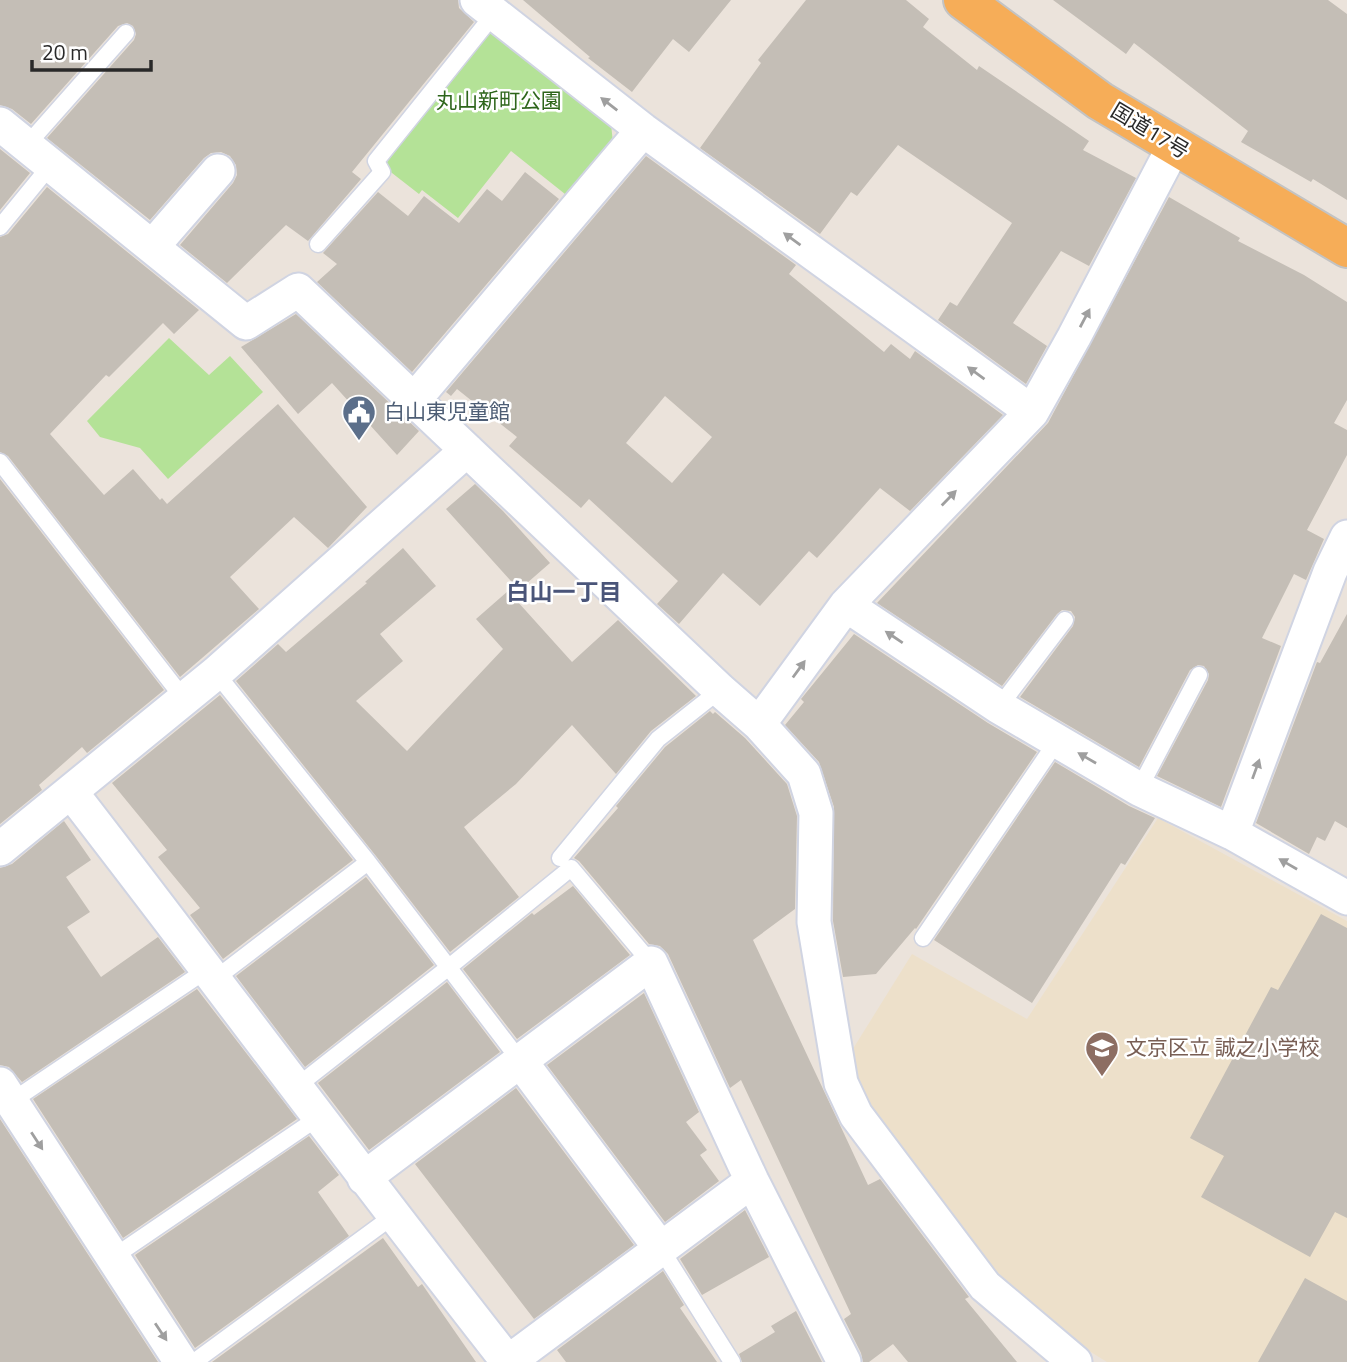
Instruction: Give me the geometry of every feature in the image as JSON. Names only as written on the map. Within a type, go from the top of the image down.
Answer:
[{"type":"highway","name":"国道17号","points":[[964,0],[1100,101],[1347,248]]},
{"type":"street","points":[[486,7],[643,130],[1032,412]]},
{"type":"street","points":[[0,124],[246,323],[298,290],[759,724],[804,774],[816,813],[814,922],[841,1083],[856,1115],[985,1286],[1075,1362]]},
{"type":"street","points":[[414,400],[643,130]]},
{"type":"street","points":[[759,724],[846,605],[1032,412],[1174,146]]},
{"type":"street","points":[[152,247],[218,171]]},
{"type":"street","points":[[0,849],[216,673],[467,450]]},
{"type":"street","points":[[1232,833],[1330,572],[1347,537]]},
{"type":"street","points":[[846,605],[999,707],[1139,789],[1232,833],[1347,898]]},
{"type":"street","points":[[71,792],[212,974],[393,1216],[508,1362],[752,1181]]},
{"type":"street","points":[[364,1178],[651,963],[752,1181],[844,1362]]},
{"type":"street","points":[[521,1062],[661,1249]]},
{"type":"street","points":[[6,1092],[181,1362]]},
{"type":"lane","points":[[318,244],[382,172],[376,161],[486,7]]},
{"type":"lane","points":[[0,227],[38,156],[126,33]]},
{"type":"lane","points":[[0,462],[184,699]]},
{"type":"lane","points":[[999,707],[1065,620]]},
{"type":"lane","points":[[216,673],[368,862],[521,1062]]},
{"type":"lane","points":[[1139,789],[1199,675]]},
{"type":"lane","points":[[560,858],[657,739],[720,690]]},
{"type":"lane","points":[[923,938],[1057,741]]},
{"type":"lane","points":[[6,1092],[212,974],[368,862]]},
{"type":"lane","points":[[296,1087],[571,868],[651,963]]},
{"type":"lane","points":[[112,1258],[319,1117]]},
{"type":"lane","points":[[194,1362],[393,1216]]},
{"type":"lane","points":[[661,1249],[732,1362]]},
{"type":"shaded area","name":"文京区立 誠之小学校","points":[[1158,818],[1347,921],[1347,1362],[1107,1362],[1086,1349],[995,1276],[863,1103],[851,1052],[912,954],[1027,1019]]},
{"type":"green space","name":"丸山新町公園","points":[[491,29],[611,124],[613,143],[570,198],[511,151],[458,218],[422,190],[419,194],[383,166]]},
{"type":"green space","points":[[169,338],[209,375],[230,356],[263,392],[168,479],[140,448],[100,437],[87,421]]},
{"type":"building","points":[[0,0],[458,0],[459,8],[474,22],[352,172],[361,179],[308,241],[286,225],[227,283],[180,245],[233,183],[237,175],[236,165],[230,156],[221,152],[211,153],[204,158],[150,220],[47,138],[134,40],[136,34],[133,26],[127,23],[118,26],[31,124],[12,109],[0,105]]},
{"type":"building","points":[[523,0],[731,0],[689,52],[673,39],[632,92],[588,58],[590,57]]},
{"type":"building","points":[[806,0],[906,0],[929,19],[923,27],[977,70],[979,66],[1089,141],[1083,150],[1136,178],[1089,266],[1061,251],[1013,323],[1047,346],[1026,384],[938,320],[950,302],[957,306],[1012,223],[898,145],[857,196],[851,192],[820,234],[700,148],[761,63],[758,60]]},
{"type":"building","points":[[1053,0],[1328,0],[1347,14],[1347,200],[1313,179],[1311,182],[1241,142],[1248,131],[1134,43],[1126,54]]},
{"type":"building","points":[[0,149],[30,173],[0,210]]},
{"type":"building","points":[[646,156],[796,265],[789,274],[884,352],[891,344],[910,359],[915,351],[1003,415],[910,511],[880,488],[817,558],[809,551],[760,606],[723,573],[679,624],[657,604],[678,581],[589,499],[581,508],[509,446],[517,437],[457,389],[451,396],[446,392]],"holes":[[[665,396],[712,437],[672,483],[626,443]]]},
{"type":"building","points":[[525,172],[559,199],[412,372],[317,282],[337,264],[323,253],[378,192],[408,216],[424,196],[459,223],[487,189],[502,201]]},
{"type":"building","points":[[47,187],[199,310],[174,334],[163,323],[109,377],[106,375],[50,434],[104,495],[133,469],[160,500],[162,498],[167,504],[278,404],[367,507],[328,548],[294,517],[230,577],[259,609],[180,677],[8,456],[0,452],[0,237],[8,234]]},
{"type":"building","points":[[1169,197],[1240,238],[1238,241],[1304,275],[1347,302],[1347,400],[1334,423],[1347,430],[1347,455],[1307,530],[1324,539],[1306,580],[1294,574],[1262,638],[1281,646],[1221,807],[1157,776],[1208,680],[1209,674],[1204,666],[1198,665],[1190,670],[1139,767],[1020,697],[1073,626],[1075,617],[1071,611],[1062,610],[1057,614],[1002,686],[877,603],[1048,423]]},
{"type":"building","points":[[296,314],[419,431],[397,455],[332,383],[298,414],[241,347]]},
{"type":"building","points":[[0,479],[164,690],[87,753],[82,747],[39,785],[42,790],[0,824]]},
{"type":"building","points":[[475,484],[550,563],[519,590],[446,509]]},
{"type":"building","points":[[403,548],[436,586],[380,634],[403,661],[356,701],[407,751],[503,649],[476,619],[508,591],[572,662],[618,620],[696,696],[651,731],[616,774],[572,725],[516,784],[464,827],[519,897],[450,952],[236,681],[278,644],[286,652],[367,583],[365,582]]},
{"type":"building","points":[[1347,614],[1347,828],[1335,821],[1325,841],[1317,837],[1309,854],[1256,823],[1317,662],[1320,663]]},
{"type":"building","points":[[854,634],[988,723],[1037,752],[916,929],[876,974],[843,977],[833,921],[834,807],[819,762],[785,725],[804,702],[801,699]]},
{"type":"building","points":[[220,695],[353,860],[223,959],[190,915],[200,908],[158,857],[167,850],[112,783]]},
{"type":"building","points":[[710,711],[713,714],[715,712],[745,738],[787,784],[797,816],[795,909],[753,940],[868,1185],[880,1179],[969,1297],[965,1299],[1017,1362],[908,1362],[893,1344],[869,1362],[863,1362],[844,1319],[851,1314],[741,1080],[730,1088],[668,954],[660,946],[649,944],[574,858],[618,808],[616,806],[665,747]]},
{"type":"building","points":[[1055,762],[1129,806],[1155,818],[1125,865],[1121,863],[1032,1003],[934,940]]},
{"type":"building","points":[[64,821],[91,860],[66,877],[90,912],[67,927],[101,977],[158,937],[185,972],[22,1082],[9,1067],[0,1065],[0,868],[12,864]]},
{"type":"building","points":[[366,877],[434,965],[305,1067],[236,976]]},
{"type":"building","points":[[573,886],[630,955],[517,1039],[463,969],[532,913],[534,915]]},
{"type":"building","points":[[1321,914],[1347,928],[1347,1218],[1335,1212],[1310,1257],[1201,1197],[1224,1156],[1190,1138],[1271,987],[1278,990]]},
{"type":"building","points":[[447,982],[500,1052],[369,1150],[318,1083]]},
{"type":"building","points":[[197,989],[297,1119],[123,1238],[33,1099]]},
{"type":"building","points":[[644,993],[699,1112],[686,1122],[707,1150],[700,1155],[719,1181],[665,1222],[547,1065]]},
{"type":"building","points":[[516,1088],[634,1245],[534,1319],[415,1164]]},
{"type":"building","points":[[0,1119],[158,1362],[0,1362]]},
{"type":"building","points":[[309,1136],[339,1175],[318,1192],[349,1236],[195,1348],[135,1255]]},
{"type":"building","points":[[745,1210],[769,1257],[702,1295],[680,1259]]},
{"type":"building","points":[[383,1238],[418,1287],[422,1284],[476,1362],[212,1362]]},
{"type":"building","points":[[663,1271],[684,1305],[680,1308],[717,1362],[566,1362],[557,1350]]},
{"type":"building","points":[[1305,1278],[1347,1301],[1347,1362],[1258,1362]]},
{"type":"building","points":[[796,1311],[822,1362],[742,1362],[739,1354],[775,1332],[771,1326]]},
{"type":"place","name":"白山東児童館","points":[[359,442]]},
{"type":"place","name":"文京区立 誠之小学校","points":[[1102,1078]]},
{"type":"district","name":"白山一丁目","points":[[564,592]]}]
